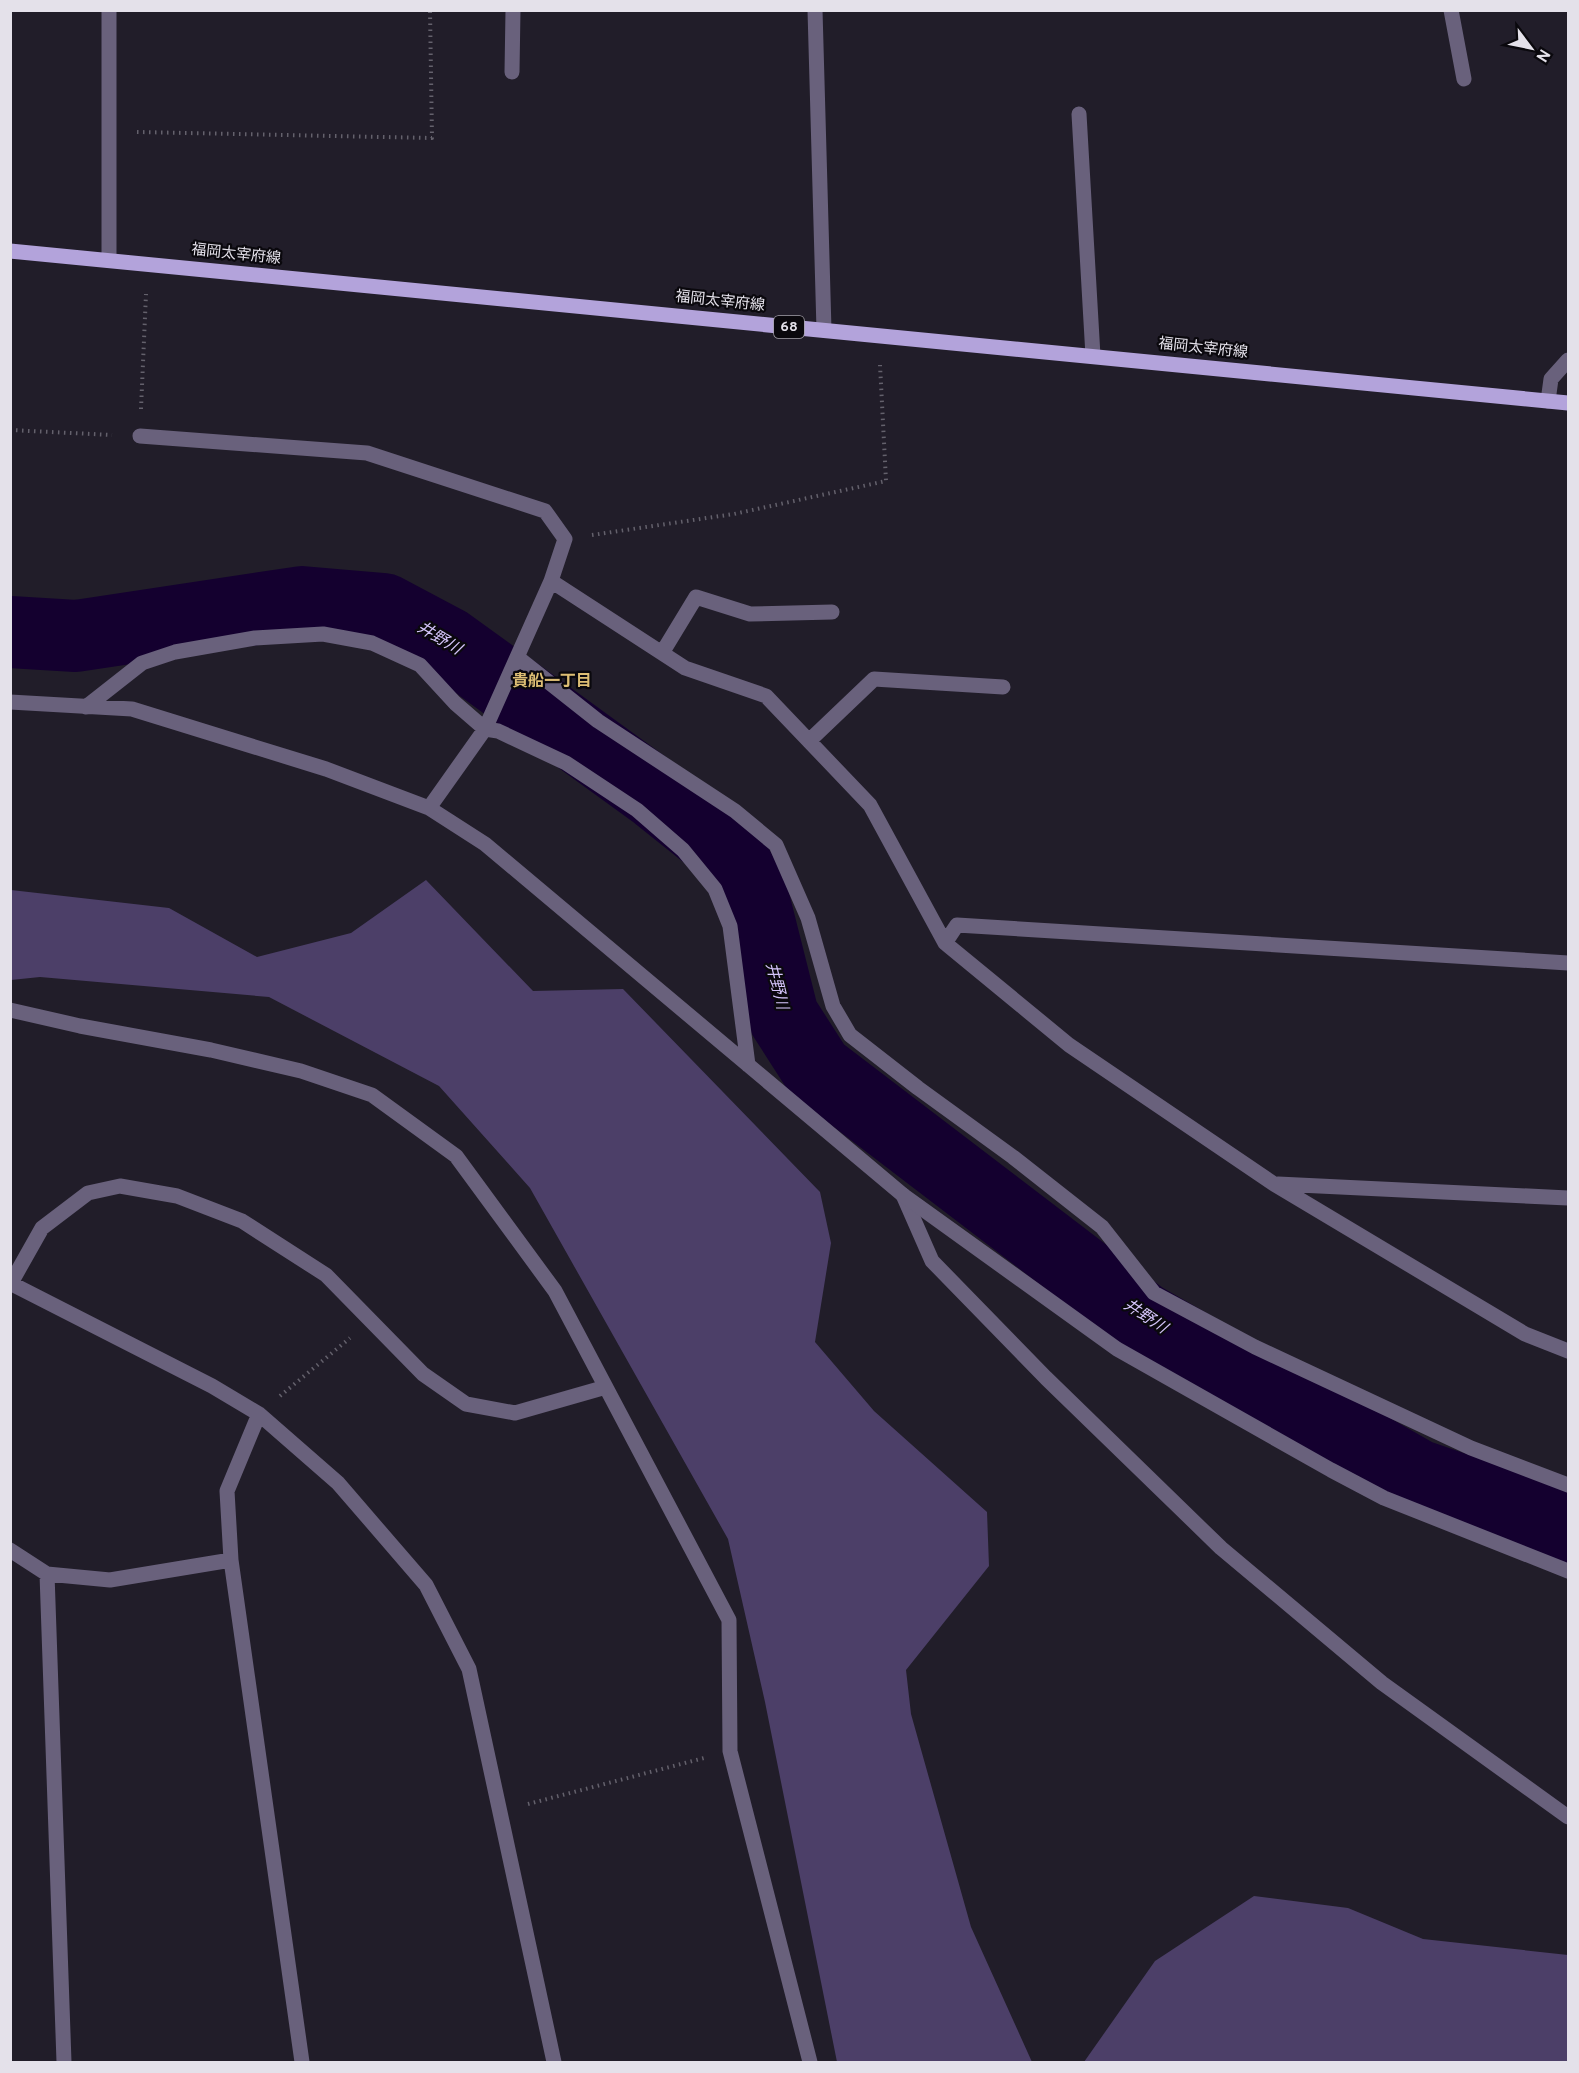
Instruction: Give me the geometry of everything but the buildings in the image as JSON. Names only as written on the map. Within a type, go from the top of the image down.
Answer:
[{"type":"main road","name":"福岡太宰府線","points":[[10,251],[1569,402]]},
{"type":"street","points":[[109,10],[109,261]]},
{"type":"street","points":[[512,72],[513,10]]},
{"type":"street","points":[[815,10],[824,330]]},
{"type":"street","points":[[1452,10],[1464,79]]},
{"type":"street","points":[[1079,114],[1093,356]]},
{"type":"street","points":[[1548,400],[1551,380],[1569,360]]},
{"type":"street","points":[[140,436],[367,453],[545,511],[564,538],[551,580],[485,729],[429,808]]},
{"type":"street","points":[[551,580],[685,668],[766,696],[870,805],[945,943],[1069,1045],[1274,1184],[1525,1334],[1569,1351]]},
{"type":"street","points":[[662,653],[696,597],[750,614],[832,612]]},
{"type":"street","points":[[86,706],[142,663],[175,652],[255,638],[324,634],[372,644],[420,665],[455,703],[485,729],[498,731],[566,763],[637,810],[683,850],[715,889],[730,926],[748,1065]]},
{"type":"street","points":[[517,657],[598,721],[735,811],[776,845],[808,918],[833,1006],[850,1035],[1102,1227],[1154,1293],[1255,1347],[1471,1448],[1569,1485]]},
{"type":"street","points":[[809,741],[874,679],[1004,687]]},
{"type":"street","points":[[10,702],[132,709],[326,769],[429,808],[485,844],[903,1195],[1117,1349],[1384,1498],[1569,1570]]},
{"type":"street","points":[[945,943],[957,925],[1569,963]]},
{"type":"street","points":[[10,1010],[80,1026],[211,1050],[301,1071],[372,1095],[456,1156],[555,1291],[729,1620],[730,1751],[810,2062]]},
{"type":"street","points":[[1274,1184],[1569,1198]]},
{"type":"street","points":[[554,2062],[469,1669],[426,1584],[338,1483],[259,1414],[212,1386],[11,1283],[42,1228],[88,1193],[120,1186],[177,1196],[242,1221],[326,1275],[423,1374],[466,1404],[515,1413],[606,1387]]},
{"type":"street","points":[[903,1195],[932,1261],[1046,1378],[1221,1548],[1383,1683],[1569,1817]]},
{"type":"street","points":[[259,1414],[227,1491],[231,1560],[302,2062]]},
{"type":"street","points":[[10,1550],[48,1574],[111,1580],[231,1560]]},
{"type":"street","points":[[48,1574],[64,2062]]},
{"type":"path","points":[[109,132],[432,138],[430,10]]},
{"type":"path","points":[[10,430],[140,436],[148,264]]},
{"type":"path","points":[[564,538],[734,514],[886,481],[878,335]]},
{"type":"path","points":[[259,1414],[370,1321]]},
{"type":"path","points":[[500,1812],[730,1751]]},
{"type":"shaded area","points":[[426,880],[533,991],[623,989],[820,1192],[831,1243],[815,1342],[874,1411],[987,1512],[989,1566],[906,1670],[911,1714],[971,1927],[1032,2062],[837,2062],[765,1702],[728,1539],[530,1188],[439,1086],[269,997],[40,977],[11,980],[11,890],[169,908],[257,957],[351,933]]},
{"type":"shaded area","points":[[1254,1896],[1348,1908],[1423,1939],[1568,1955],[1568,2062],[1084,2062],[1155,1961]]},
{"type":"waterway","name":"井野川","points":[[10,632],[76,636],[302,602],[384,609],[448,643],[657,795],[731,854],[752,893],[783,1016],[817,1069],[1143,1318],[1417,1475],[1568,1527]]},
{"type":"district","name":"貴船一丁目","points":[[552,682]]}]
